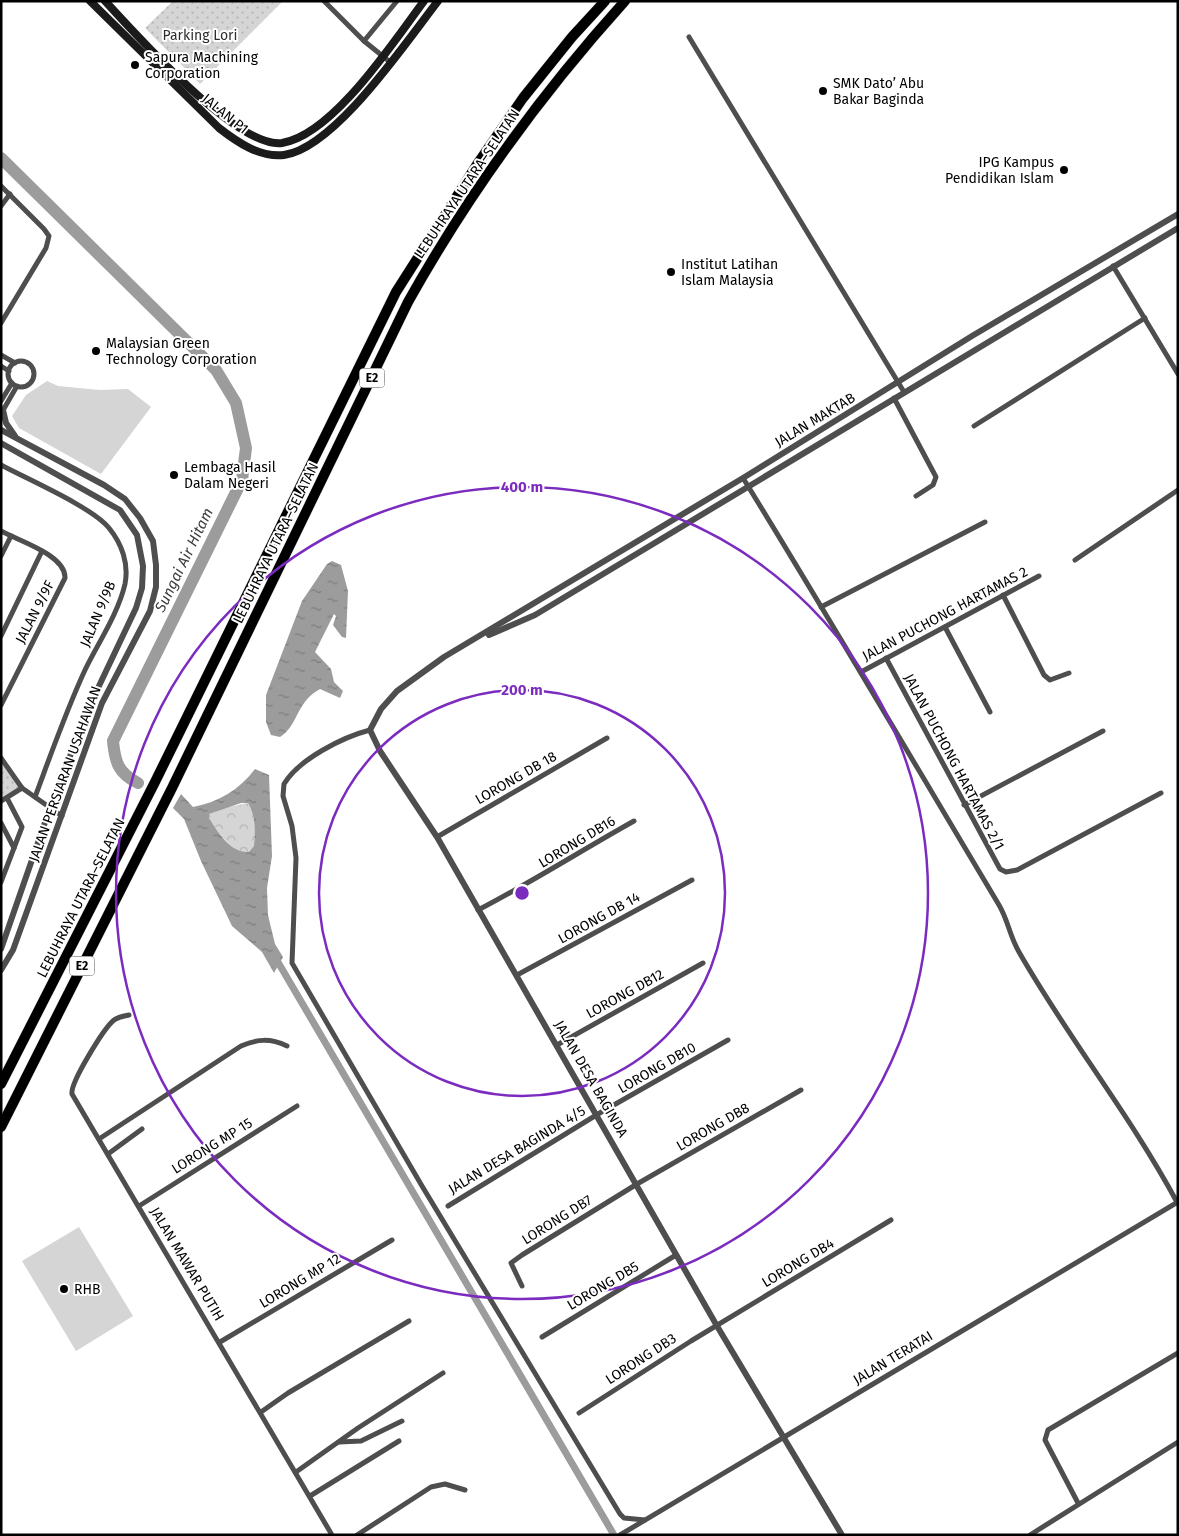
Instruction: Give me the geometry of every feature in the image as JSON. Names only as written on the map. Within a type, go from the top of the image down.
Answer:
[{"type":"highway","name":"LEBUHRAYA UTARA–SELATAN","points":[[1,1084],[155,782],[396,292],[478,163],[523,98],[572,37],[605,1]]},
{"type":"highway","name":"LEBUHRAYA UTARA–SELATAN","points":[[1,1127],[172,788],[408,302],[437,250],[487,174],[581,49],[625,1]]},
{"type":"main road","name":"JALAN P1","points":[[90,1],[204,116],[241,144],[269,155],[284,155],[294,152],[323,136],[351,110],[438,1]]},
{"type":"main road","name":"JALAN P1","points":[[105,1],[210,106],[233,124],[270,142],[290,141],[328,120],[382,56],[424,1]]},
{"type":"street","points":[[324,1],[364,41],[390,62]]},
{"type":"street","points":[[364,41],[397,1]]},
{"type":"street","points":[[690,37],[904,392]]},
{"type":"street","points":[[1,186],[49,236],[46,248],[1,322]]},
{"type":"street","points":[[1,206],[10,194]]},
{"type":"street","name":"JALAN MAKTAB","points":[[371,734],[381,709],[397,691],[444,657],[899,383],[972,336],[1178,214]]},
{"type":"street","name":"JALAN MAKTAB","points":[[465,646],[535,615],[1178,228]]},
{"type":"street","points":[[1101,260],[1106,271]]},
{"type":"street","points":[[1113,266],[1178,374]]},
{"type":"street","points":[[974,426],[1144,318]]},
{"type":"street","points":[[1,355],[15,363],[28,364],[34,374],[32,382],[28,385],[17,386],[12,383]]},
{"type":"street","points":[[9,370],[15,363]]},
{"type":"street","points":[[1,366],[9,370]]},
{"type":"street","points":[[1,401],[12,383],[9,370]]},
{"type":"street","points":[[16,438],[6,423],[2,412],[17,386]]},
{"type":"street","points":[[894,398],[936,477],[933,485],[916,496]]},
{"type":"street","name":"JALAN PERSIARAN USAHAWAN","points":[[1,430],[104,485],[124,499],[140,518],[153,542],[156,565],[156,588],[150,611],[102,703],[13,950],[1,970]]},
{"type":"street","name":"JALAN PERSIARAN USAHAWAN","points":[[1,443],[117,508],[137,535],[142,559],[142,588],[136,608],[89,707],[50,808],[1,949]]},
{"type":"street","name":"JALAN 9/9B","points":[[1,465],[94,515],[108,526],[118,541],[126,568],[125,583],[120,598],[84,672],[35,797]]},
{"type":"street","points":[[742,478],[861,672],[944,816],[1003,913],[1018,951],[1142,1140],[1178,1203]]},
{"type":"street","points":[[1075,560],[1178,490]]},
{"type":"street","points":[[821,607],[985,522]]},
{"type":"street","name":"JALAN 9/9F","points":[[1,531],[42,551],[59,562],[65,573],[65,578],[1,705]]},
{"type":"street","points":[[1,556],[11,536]]},
{"type":"street","points":[[1,636],[42,551]]},
{"type":"street","name":"JALAN PUCHONG HARTAMAS 2","points":[[861,672],[1038,576]]},
{"type":"street","points":[[1003,595],[1044,675],[1050,680],[1068,672]]},
{"type":"street","points":[[945,627],[990,712]]},
{"type":"street","name":"JALAN PUCHONG HARTAMAS 2/1","points":[[886,658],[995,863],[1006,872],[1017,870],[1161,793]]},
{"type":"street","points":[[964,806],[1103,732]]},
{"type":"street","points":[[371,734],[350,736],[333,744],[299,768],[284,784],[283,796],[292,826],[296,858],[292,963],[422,1186],[620,1514],[624,1518],[645,1520]]},
{"type":"street","name":"JALAN DESA BAGINDA","points":[[371,734],[437,837],[516,976],[598,1114],[716,1326],[842,1535]]},
{"type":"street","name":"LORONG DB 18","points":[[437,837],[607,738]]},
{"type":"street","points":[[1,758],[22,788],[62,816]]},
{"type":"street","points":[[1,801],[22,788]]},
{"type":"street","points":[[1,882],[21,824],[7,798]]},
{"type":"street","name":"LORONG DB16","points":[[478,910],[532,882],[584,848],[634,821]]},
{"type":"street","points":[[1,823],[14,848]]},
{"type":"street","name":"LORONG DB 14","points":[[516,976],[692,880]]},
{"type":"street","name":"LORONG DB12","points":[[557,1045],[703,963]]},
{"type":"street","name":"JALAN MAWAR PUTIH","points":[[128,1015],[116,1019],[106,1028],[72,1086],[73,1098],[220,1342],[332,1535]]},
{"type":"street","points":[[99,1139],[240,1046],[250,1042],[269,1040],[287,1046]]},
{"type":"street","name":"LORONG DB10","points":[[598,1114],[728,1040]]},
{"type":"street","name":"LORONG DB8","points":[[637,1184],[801,1090]]},
{"type":"street","name":"LORONG MP 15","points":[[139,1206],[296,1106]]},
{"type":"street","name":"JALAN DESA BAGINDA 4/5","points":[[448,1206],[598,1114]]},
{"type":"street","points":[[108,1154],[142,1129]]},
{"type":"street","name":"LORONG DB7","points":[[522,1286],[511,1263],[637,1184]]},
{"type":"street","name":"JALAN TERATAI","points":[[620,1535],[1178,1203]]},
{"type":"street","name":"LORONG DB4","points":[[716,1326],[890,1220]]},
{"type":"street","name":"LORONG MP 12","points":[[220,1342],[392,1240]]},
{"type":"street","name":"LORONG DB5","points":[[542,1337],[676,1255]]},
{"type":"street","points":[[261,1412],[288,1392],[409,1321]]},
{"type":"street","name":"LORONG DB3","points":[[579,1413],[716,1326]]},
{"type":"street","points":[[1078,1503],[1045,1440],[1048,1430],[1178,1353]]},
{"type":"street","points":[[296,1472],[443,1373]]},
{"type":"street","points":[[339,1442],[361,1441],[402,1421]]},
{"type":"street","points":[[310,1496],[399,1441]]},
{"type":"street","points":[[1030,1535],[1078,1503],[1178,1442]]},
{"type":"street","points":[[357,1535],[431,1487],[445,1484],[465,1490]]},
{"type":"green space","name":"Parking Lori","points":[[173,1],[283,1],[200,84],[145,28]]},
{"type":"green space","points":[[47,381],[58,386],[100,390],[128,389],[151,407],[101,474],[19,428],[12,416],[26,395]]},
{"type":"green space","points":[[1,758],[22,788],[1,801]]},
{"type":"green space","points":[[248,803],[254,819],[255,830],[254,847],[249,852],[236,849],[230,845],[209,818],[209,814],[224,808]]},
{"type":"green space","points":[[79,1227],[133,1316],[76,1351],[22,1261]]},
{"type":"water","points":[[332,561],[341,565],[348,591],[346,638],[342,637],[333,625],[336,616],[334,614],[315,652],[331,669],[334,682],[343,691],[340,698],[320,689],[301,707],[286,732],[280,737],[271,735],[266,722],[266,695],[302,601],[327,564]]},
{"type":"water","points":[[255,769],[269,775],[272,856],[267,888],[268,915],[275,944],[283,957],[274,973],[262,952],[232,926],[201,861],[184,819],[173,808],[181,794],[193,807],[202,805],[228,794]],"holes":[[[241,803],[248,803],[254,819],[255,829],[254,846],[249,852],[236,849],[225,841],[209,818],[209,814]]]},
{"type":"waterway","name":"Sungai Air Hitam","points":[[1,158],[216,370],[236,403],[246,448],[242,480],[113,741],[119,766],[126,775],[138,783]]},
{"type":"waterway","points":[[275,957],[614,1535]]},
{"type":"place","name":"Sapura Machining Corporation","points":[[135,65]]},
{"type":"place","name":"SMK Dato’ Abu Bakar Baginda","points":[[823,91]]},
{"type":"place","name":"IPG Kampus Pendidikan Islam","points":[[1064,170]]},
{"type":"place","name":"Institut Latihan Islam Malaysia","points":[[671,272]]},
{"type":"place","name":"Malaysian Green Technology Corporation","points":[[96,351]]},
{"type":"place","name":"Lembaga Hasil Dalam Negeri","points":[[174,475]]},
{"type":"place","name":"RHB","points":[[64,1289]]}]
